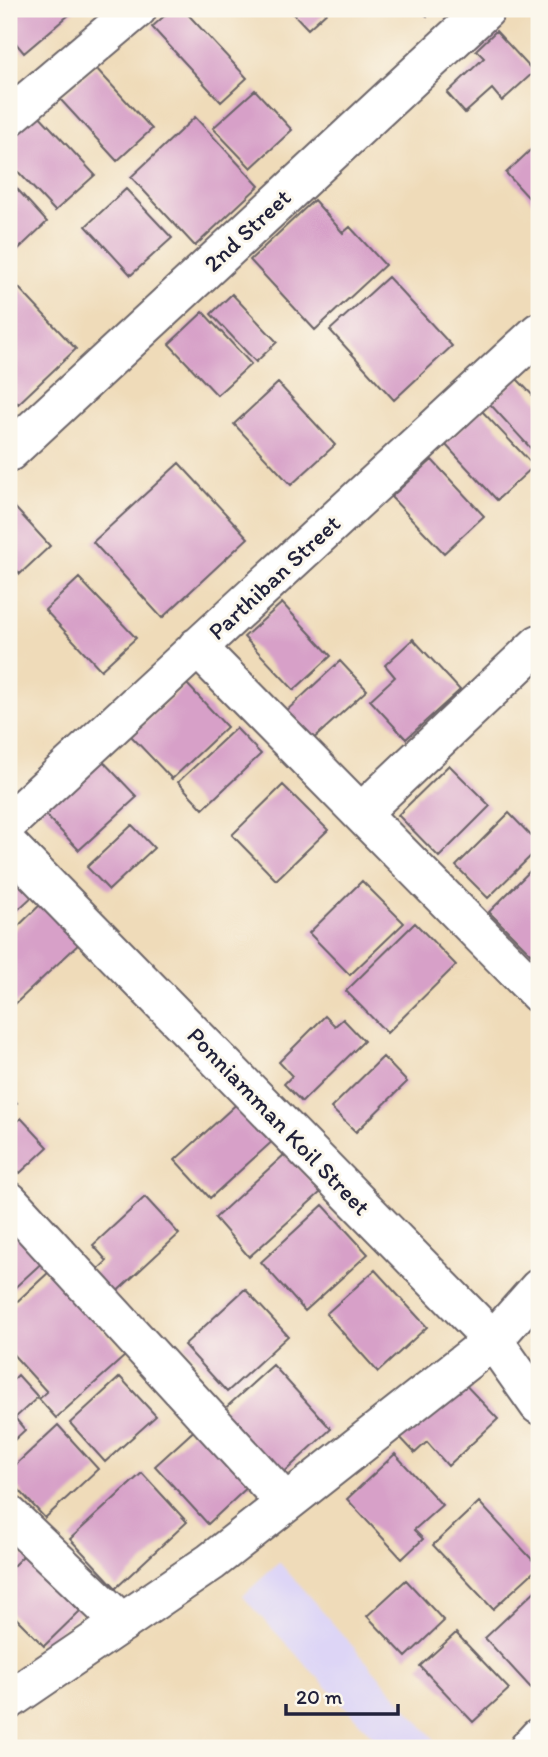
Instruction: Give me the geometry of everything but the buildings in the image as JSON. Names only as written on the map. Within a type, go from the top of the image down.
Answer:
[{"type":"street","points":[[9,117],[137,9]]},
{"type":"street","name":"2nd Street","points":[[9,452],[486,9]]},
{"type":"street","name":"Parthiban Street","points":[[9,822],[539,332]]},
{"type":"street","points":[[361,813],[538,646]]},
{"type":"street","points":[[197,647],[539,994]]},
{"type":"street","name":"Ponniamman Koil Street","points":[[9,846],[493,1340],[539,1405]]},
{"type":"street","points":[[9,1201],[285,1502]]},
{"type":"street","points":[[9,1700],[211,1562],[493,1340],[539,1288]]},
{"type":"street","points":[[9,1515],[122,1623]]},
{"type":"street","points":[[529,1748],[539,1738]]},
{"type":"shaded area","points":[[279,1562],[442,1748],[377,1748],[380,1744],[251,1606],[243,1596]]}]
